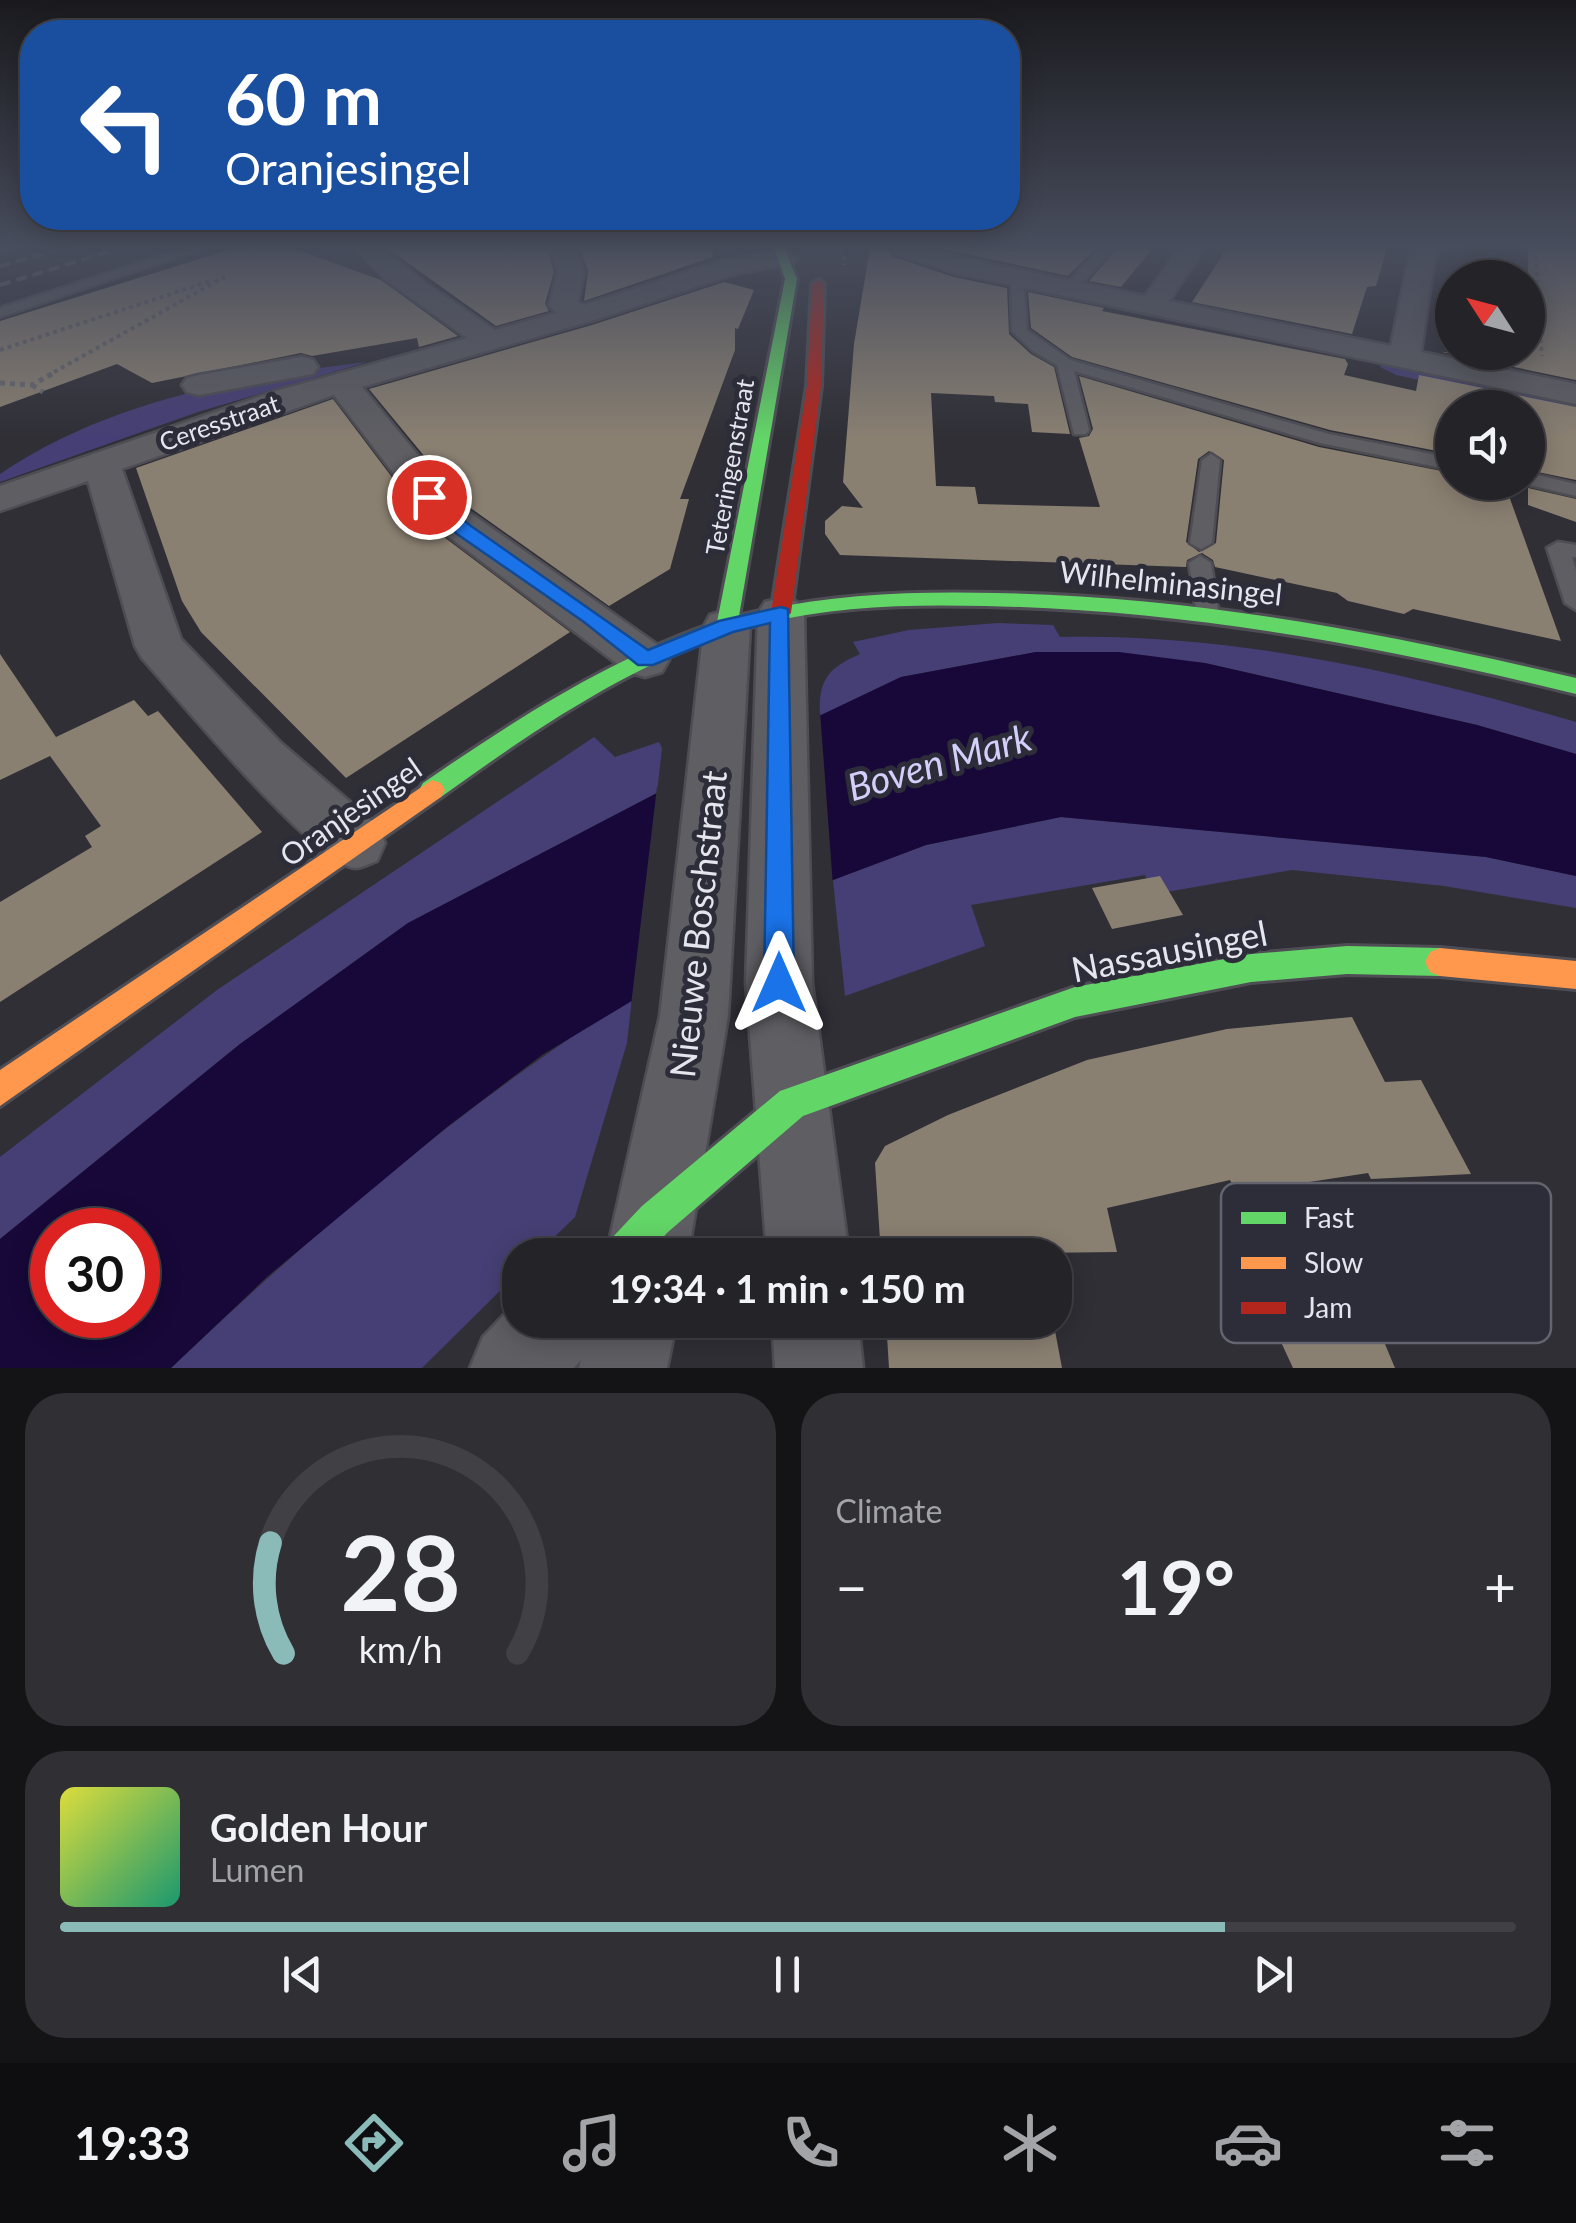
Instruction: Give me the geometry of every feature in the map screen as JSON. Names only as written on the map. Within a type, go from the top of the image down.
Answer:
[{"type":"main road","name":"Teteringenstraat","points":[[754,620],[787,312]]},
{"type":"main road","points":[[754,620],[814,386],[815,312]]},
{"type":"main road","name":"Wilhelminasingel","points":[[754,620],[845,602],[993,597],[1206,609],[1338,631],[1576,686]]},
{"type":"main road","name":"Oranjesingel","points":[[0,1090],[516,732],[646,660],[754,620]]},
{"type":"main road","name":"Nassausingel","points":[[792,1103],[1058,1007],[1203,975],[1298,962],[1396,959],[1576,975]]},
{"type":"main road","name":"Nieuwe Boschstraat","points":[[646,1238],[792,1103]]},
{"type":"street","points":[[454,312],[491,341]]},
{"type":"street","points":[[575,312],[581,315]]},
{"type":"street","name":"Ceresstraat","points":[[0,499],[341,383],[591,312]]},
{"type":"street","points":[[1175,312],[1576,394]]},
{"type":"street","points":[[1404,360],[1413,312]]},
{"type":"street","points":[[1369,352],[1368,368],[1386,376],[1576,416]]},
{"type":"street","name":"Ceresstraat","points":[[199,385],[364,357],[441,354]]},
{"type":"street","points":[[341,383],[444,514],[646,660]]},
{"type":"street","points":[[100,462],[159,646],[262,758],[356,844]]},
{"type":"street","points":[[754,620],[780,715],[779,983],[806,1238]]},
{"type":"street","name":"Nieuwe Boschstraat","points":[[642,1238],[694,1016],[715,738],[754,620]]},
{"type":"street","points":[[514,1368],[542,1338]]},
{"type":"street","points":[[624,1368],[630,1338]]},
{"type":"street","points":[[817,1338],[820,1368]]},
{"type":"lane","points":[[1019,312],[1020,331],[1034,345],[1064,363],[1326,439],[1435,461]]},
{"type":"lane","points":[[1064,363],[1080,430]]},
{"type":"lane","points":[[1206,609],[1200,553],[1211,460]]},
{"type":"lane","points":[[1545,483],[1576,490]]},
{"type":"lane","points":[[1576,551],[1558,548],[1576,603]]},
{"type":"path","points":[[0,350],[116,312]]},
{"type":"path","points":[[32,385],[162,312]]},
{"type":"path","points":[[1543,370],[1544,388]]},
{"type":"path","points":[[0,383],[32,385],[43,392]]},
{"type":"shaded area","points":[[1383,360],[1524,390],[1467,390],[1396,375],[1380,367]]},
{"type":"shaded area","points":[[367,362],[198,412],[0,482],[0,474],[42,449],[130,410],[224,385]]},
{"type":"shaded area","points":[[1545,394],[1576,401],[1576,413],[1545,406]]},
{"type":"shaded area","points":[[998,623],[1053,625],[1060,637],[1125,637],[1256,649],[1449,687],[1576,722],[1576,754],[1477,725],[1205,663],[1036,652],[901,677],[820,716],[821,693],[827,677],[860,654],[853,642],[909,630]]},
{"type":"shaded area","points":[[594,737],[615,757],[659,742],[662,748],[657,793],[408,923],[240,1044],[38,1208],[30,1208],[30,1215],[0,1239],[0,1157],[217,990]]},
{"type":"shaded area","points":[[1061,817],[1486,857],[1576,876],[1576,908],[1444,886],[1292,870],[1155,894],[1145,875],[971,905],[985,946],[845,996],[833,880],[926,845]]},
{"type":"shaded area","points":[[632,998],[627,1043],[575,1217],[553,1238],[502,1238],[502,1289],[422,1368],[171,1368],[392,1171],[570,1038]]},
{"type":"water","name":"Boven Mark","points":[[1036,652],[1119,652],[1205,663],[1477,725],[1576,754],[1576,876],[1486,857],[1061,817],[926,845],[833,880],[542,1055],[447,1127],[268,1276],[171,1368],[0,1368],[0,1239],[30,1215],[30,1338],[160,1338],[160,1208],[38,1208],[240,1044],[408,923],[657,793],[901,677]]},
{"type":"pier","points":[[820,711],[833,886],[631,1005],[657,787]]},
{"type":"building","points":[[29,312],[425,312],[458,336],[419,347],[417,338],[312,356],[301,353],[152,383],[117,364],[0,407],[0,321]]},
{"type":"building","points":[[476,312],[546,312],[496,326]]},
{"type":"building","points":[[632,312],[745,312],[738,329],[735,328],[735,350],[680,499],[689,499],[670,569],[609,606],[462,502],[369,389]]},
{"type":"building","points":[[859,312],[1008,312],[1009,334],[1031,354],[1054,367],[1070,434],[1032,432],[1028,404],[995,402],[994,396],[931,393],[936,486],[975,487],[978,504],[1100,507],[1079,438],[1089,436],[1093,429],[1079,376],[1319,447],[1435,470],[1435,500],[1510,500],[1561,641],[1413,609],[1404,614],[1348,601],[1337,593],[1215,567],[1213,560],[1202,553],[1187,560],[1186,567],[840,555],[825,534],[825,521],[842,506],[863,508],[843,482]],"holes":[[[1209,451],[1224,460],[1216,543],[1199,552],[1186,542],[1198,459]]]},
{"type":"building","points":[[1030,312],[1106,312],[1345,359],[1348,364],[1344,375],[1416,391],[1419,375],[1493,390],[1435,390],[1435,451],[1330,430],[1072,357],[1031,328]]},
{"type":"building","points":[[1241,312],[1359,312],[1352,334]]},
{"type":"building","points":[[1545,312],[1576,312],[1576,380],[1528,370],[1545,370]]},
{"type":"building","points":[[333,399],[428,525],[570,632],[346,778],[201,632],[182,601],[136,468]]},
{"type":"building","points":[[1545,401],[1576,407],[1576,480],[1545,474]]},
{"type":"building","points":[[1545,492],[1576,499],[1576,522],[1528,505],[1528,500],[1545,500]]},
{"type":"building","points":[[0,654],[56,737],[134,700],[148,716],[158,711],[262,832],[0,1002],[0,902],[92,847],[85,836],[101,826],[50,756],[0,780]]},
{"type":"building","points":[[1160,876],[1183,915],[1112,929],[1092,888]]},
{"type":"building","points":[[1352,1017],[1385,1082],[1421,1080],[1471,1174],[1371,1179],[1368,1173],[1302,1183],[1230,1180],[1107,1208],[1117,1252],[1072,1253],[1072,1238],[880,1238],[875,1163],[885,1146],[948,1115],[1087,1060],[1227,1029]]},
{"type":"building","points":[[887,1338],[1056,1338],[1062,1368],[889,1368]]},
{"type":"building","points":[[1281,1343],[1384,1343],[1395,1368],[1293,1368]]},
{"type":"traffic: fast","points":[[727,626],[785,312]]},
{"type":"traffic: fast","points":[[432,790],[538,718],[650,656],[758,618],[879,601],[1047,600],[1200,613],[1351,636],[1576,686]]},
{"type":"traffic: fast","points":[[637,1238],[792,1103],[1075,1002],[1251,968],[1347,960],[1440,962]]},
{"type":"traffic: slow","points":[[0,1090],[432,790]]},
{"type":"traffic: slow","points":[[1440,962],[1576,975]]},
{"type":"traffic: jam","points":[[781,613],[814,386],[817,312]]},
{"type":"route","points":[[429,497],[464,530],[646,660],[727,626],[781,614],[779,983]]}]
